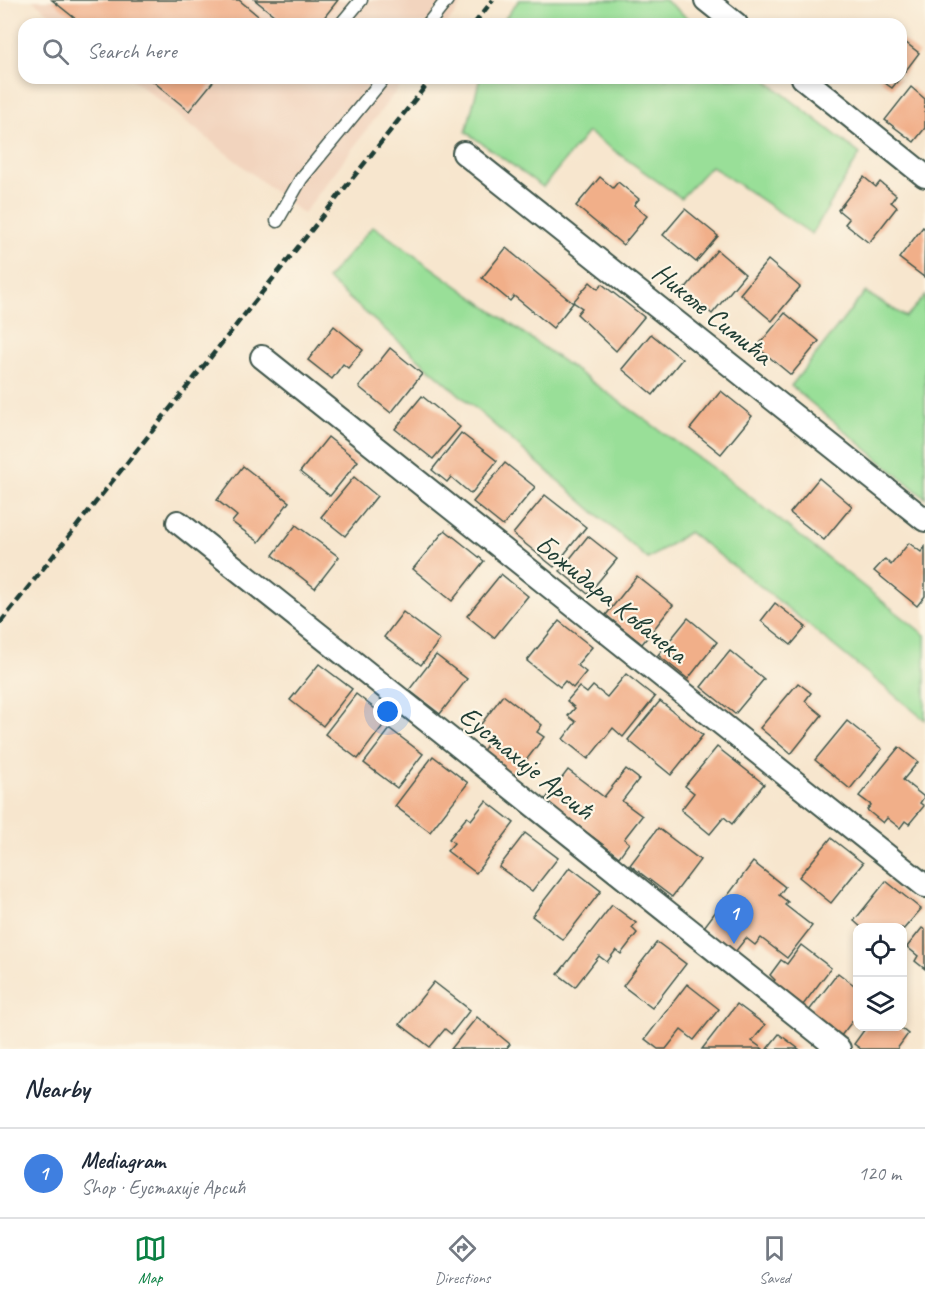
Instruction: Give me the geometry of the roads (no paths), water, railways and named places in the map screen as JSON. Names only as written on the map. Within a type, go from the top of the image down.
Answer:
[{"type":"street","points":[[706,0],[728,18]]},
{"type":"street","points":[[810,84],[925,176]]},
{"type":"street","name":"Николе Симића","points":[[464,153],[925,520]]},
{"type":"street","name":"Божидара Ковачека","points":[[262,357],[925,886]]},
{"type":"street","name":"Еустахије Арсић","points":[[178,522],[839,1049]]},
{"type":"lane","points":[[346,18],[361,0]]},
{"type":"lane","points":[[433,18],[447,0]]},
{"type":"lane","points":[[277,221],[301,179],[379,84]]},
{"type":"railway","points":[[479,18],[493,0]]},
{"type":"railway","points":[[0,623],[427,84]]},
{"type":"place","name":"Mediagram","points":[[734,944]]}]
